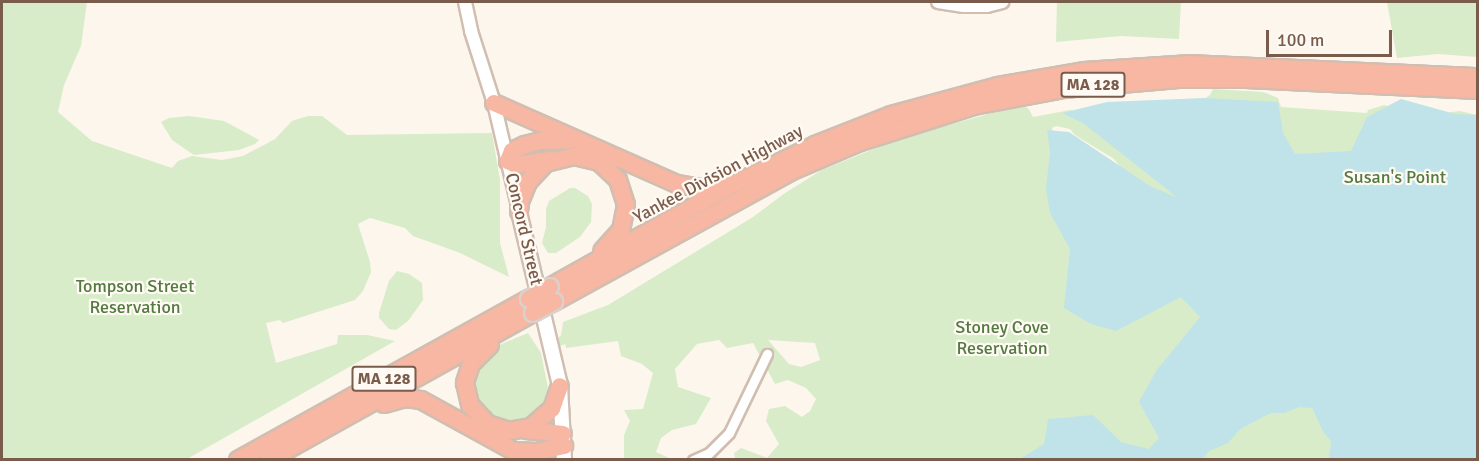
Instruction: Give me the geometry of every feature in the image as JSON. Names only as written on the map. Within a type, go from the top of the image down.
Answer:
[{"type":"highway","name":"Yankee Division Highway","points":[[274,457],[531,309],[732,185],[815,145],[891,115],[946,99],[1038,78],[1117,68],[1227,64],[1478,77]]},
{"type":"highway","name":"Yankee Division Highway","points":[[552,295],[790,172],[860,142],[975,106],[1064,89],[1149,80],[1246,79],[1478,90]]},
{"type":"highway","points":[[494,103],[677,184],[700,188],[727,183],[815,145]]},
{"type":"highway","points":[[552,295],[607,248],[621,230],[626,212],[621,184],[604,165],[582,156],[516,165],[508,161],[512,151],[532,143],[574,140]]},
{"type":"highway","points":[[519,212],[520,201],[528,182],[542,167],[553,160]]},
{"type":"highway","points":[[531,309],[471,364],[466,379],[468,401],[480,418],[500,429],[524,430],[564,446]]},
{"type":"highway","name":"Yankee Division Highway","points":[[238,459],[531,309]]},
{"type":"highway","points":[[524,430],[537,424],[552,409],[560,386]]},
{"type":"highway","points":[[274,457],[378,406],[405,398],[418,399],[437,407],[530,459]]},
{"type":"highway","points":[[511,448],[536,452],[564,446]]},
{"type":"main road","name":"Concord Street","points":[[519,212],[560,386],[564,446]]},
{"type":"street","name":"Concord Street","points":[[465,2],[471,31],[494,103],[519,212]]},
{"type":"street","points":[[938,2],[964,6],[987,6],[1002,2]]},
{"type":"street","points":[[693,459],[709,453],[729,434],[767,354]]},
{"type":"green space","name":"Tompson Street Reservation","points":[[2,2],[87,2],[81,46],[64,85],[58,112],[92,141],[172,168],[178,161],[192,156],[222,160],[243,156],[275,139],[292,121],[308,116],[322,116],[347,135],[492,133],[500,180],[500,243],[509,277],[460,253],[413,236],[405,228],[370,218],[358,224],[371,272],[363,291],[355,300],[283,323],[280,320],[266,323],[276,363],[337,344],[338,335],[367,335],[395,341],[187,459],[2,459]]},
{"type":"green space","points":[[1057,2],[1181,2],[1179,39],[1121,36],[1056,42]]},
{"type":"green space","points":[[1387,2],[1477,2],[1477,57],[1438,54],[1397,58]]},
{"type":"green space","points":[[1213,89],[1263,92],[1278,98],[1281,107],[1367,113],[1368,110],[1384,105],[1420,116],[1460,111],[1477,115],[1477,199],[1309,392],[1340,459],[735,459],[734,453],[741,448],[767,458],[779,444],[766,421],[769,409],[785,406],[802,417],[810,411],[816,399],[806,388],[788,380],[775,384],[753,343],[727,348],[719,340],[697,344],[675,369],[678,387],[711,398],[696,424],[672,430],[661,438],[656,452],[671,459],[624,459],[624,435],[630,421],[624,410],[643,409],[653,373],[642,364],[621,356],[618,341],[566,348],[565,344],[560,346],[558,338],[561,335],[563,322],[608,305],[753,217],[785,193],[822,170],[901,138],[1022,105],[1029,109],[1033,117],[1070,110],[1075,112],[1195,106],[1210,95]],"holes":[[[1056,126],[1070,129],[1075,135],[1114,159],[1121,168],[1054,136],[1052,128]],[[768,340],[815,343],[820,360],[801,367],[789,364]]]},
{"type":"green space","points":[[189,116],[224,121],[259,140],[239,150],[194,155],[172,140],[161,122],[169,118]]},
{"type":"green space","points":[[570,188],[575,188],[588,196],[592,204],[591,222],[580,237],[556,253],[548,253],[542,243],[546,227],[546,209],[549,201]]},
{"type":"green space","points":[[397,271],[409,274],[422,283],[423,300],[408,321],[396,330],[389,329],[379,318],[379,313],[389,281]]},
{"type":"green space","points":[[528,333],[541,353],[548,388],[546,399],[539,411],[524,422],[510,425],[498,418],[487,416],[474,398],[473,380],[482,357],[499,345]]},
{"type":"water","points":[[1204,98],[1278,102],[1283,133],[1295,154],[1351,151],[1367,117],[1401,99],[1455,114],[1477,115],[1477,459],[1329,459],[1331,441],[1324,433],[1312,408],[1299,407],[1284,413],[1271,413],[1240,429],[1228,443],[1209,451],[1203,459],[1020,459],[1044,444],[1048,419],[1093,415],[1121,442],[1149,449],[1159,438],[1139,402],[1156,371],[1200,317],[1181,297],[1116,331],[1091,324],[1064,308],[1070,249],[1050,213],[1046,189],[1050,152],[1047,130],[1069,132],[1150,186],[1178,198],[1083,123],[1062,113],[1107,102]]},
{"type":"park label","name":"Susan's Point","points":[[1395,177]]},
{"type":"park label","name":"Stoney Cove Reservation","points":[[1002,338]]}]
